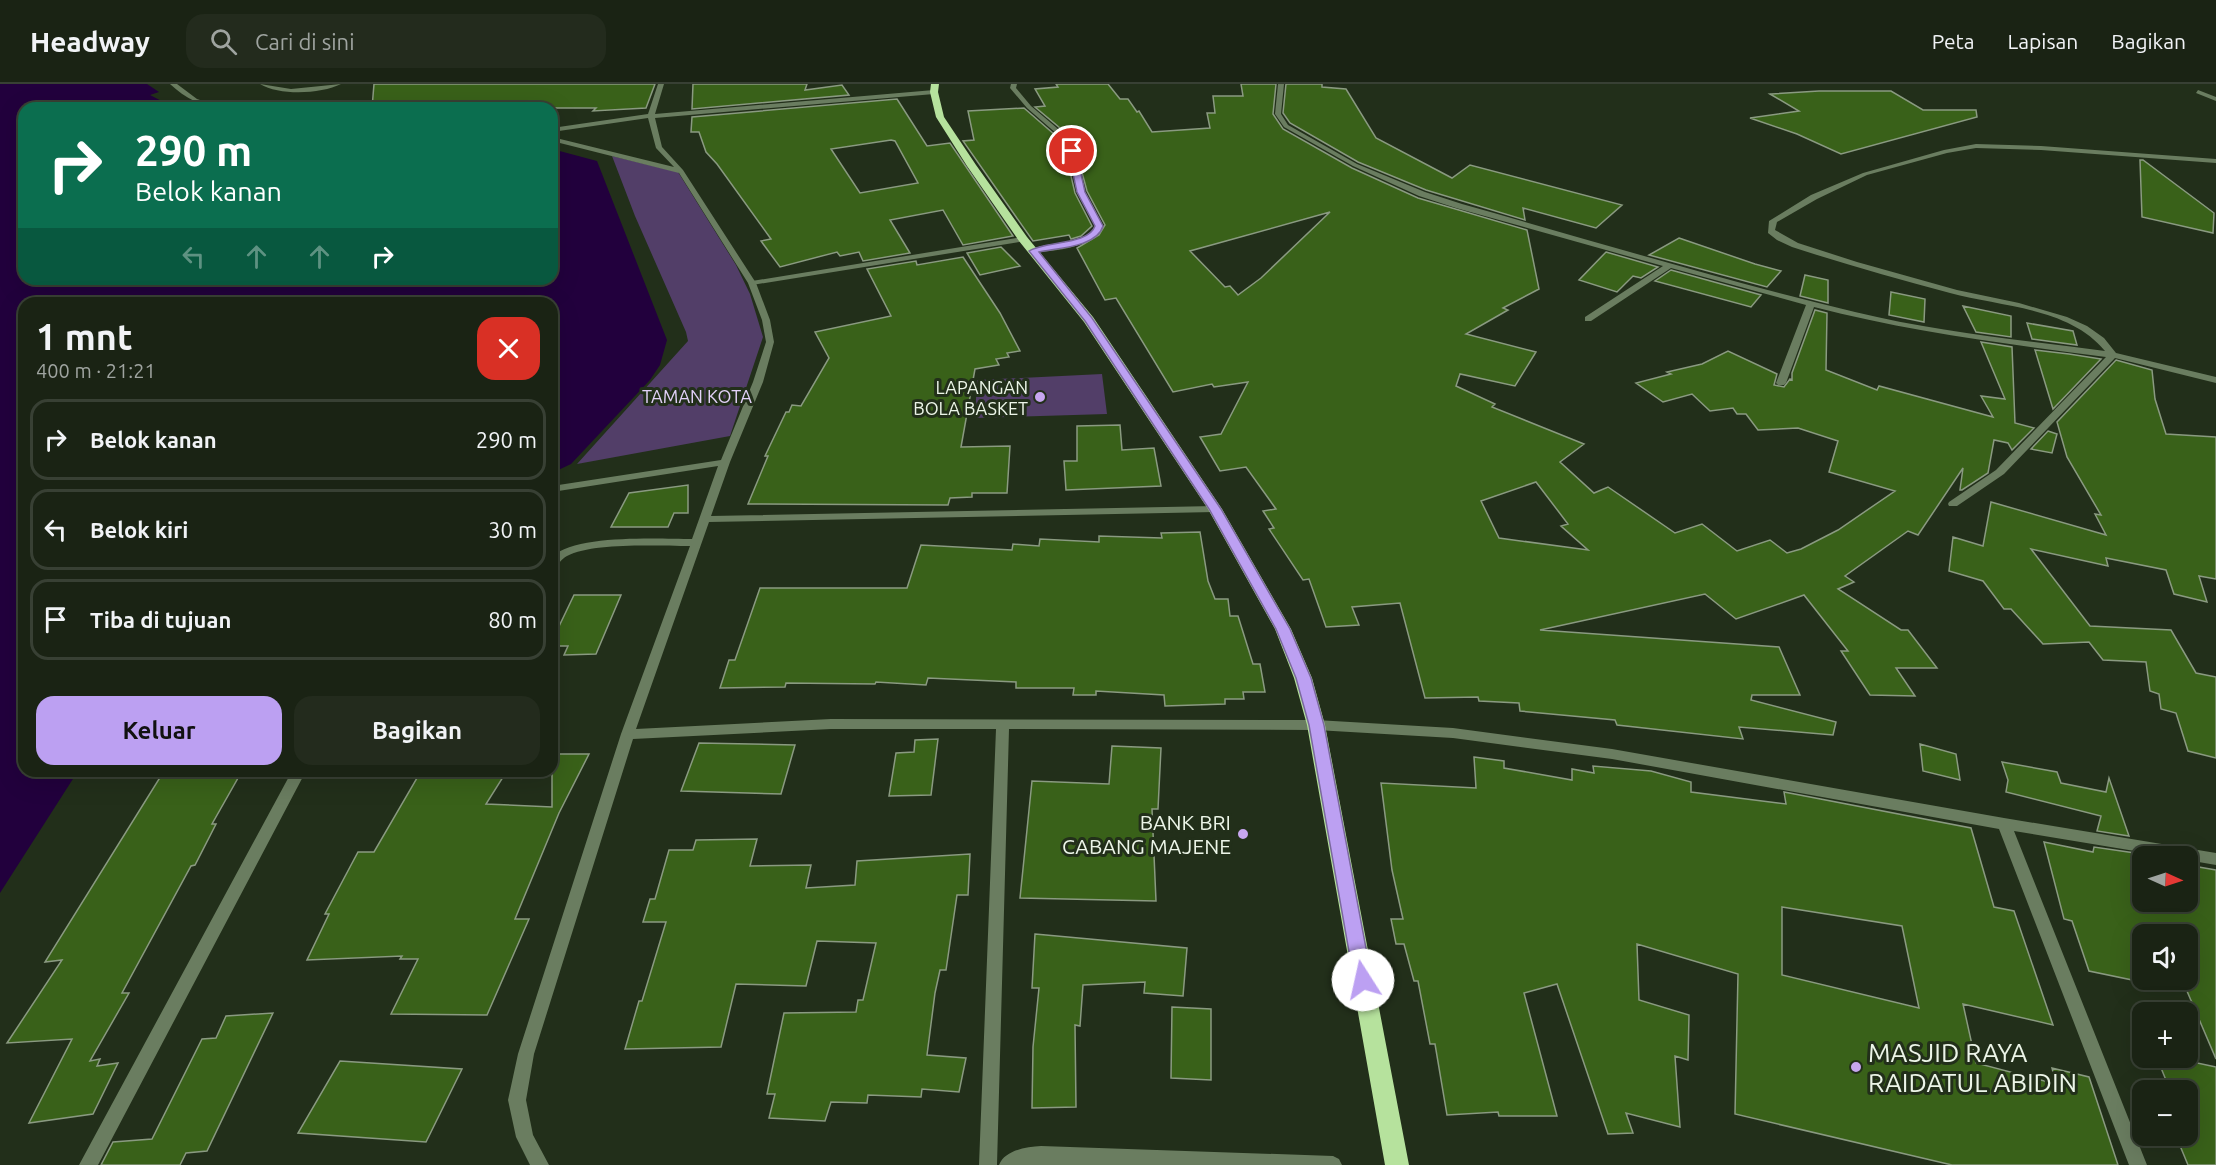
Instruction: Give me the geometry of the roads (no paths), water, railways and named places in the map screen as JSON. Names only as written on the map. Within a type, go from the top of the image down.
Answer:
[{"type":"highway","points":[[935,88],[940,117],[1028,245],[1089,320],[1215,509],[1283,629],[1303,678],[1316,725],[1397,1165]]},
{"type":"street","points":[[173,84],[202,102]]},
{"type":"street","points":[[263,84],[281,90],[297,91],[338,84]]},
{"type":"street","points":[[540,1165],[525,1137],[517,1100],[526,1054],[628,734],[726,462],[758,382],[770,342],[766,320],[752,283],[681,171],[659,148],[651,116],[661,84]]},
{"type":"street","points":[[752,283],[1028,245],[1088,239],[1097,232],[1099,226],[1081,192],[1068,140],[1029,106],[1013,88],[1014,84]]},
{"type":"street","points":[[1281,84],[1278,114],[1286,126],[1355,165],[1395,183],[1450,203],[1670,266],[1856,315],[1959,334],[2113,355],[2216,380]]},
{"type":"street","points":[[558,129],[651,116],[935,88]]},
{"type":"street","points":[[2198,92],[2216,99]]},
{"type":"street","points":[[558,141],[681,171]]},
{"type":"street","points":[[2113,355],[2106,343],[2087,330],[2064,320],[1810,250],[1780,238],[1771,231],[1773,221],[1814,197],[1865,174],[1946,151],[1976,146],[2041,148],[2216,161]]},
{"type":"street","points":[[1588,319],[1670,266]]},
{"type":"street","points":[[1780,383],[1811,303]]},
{"type":"street","points":[[1953,504],[2000,472],[2113,355]]},
{"type":"street","points":[[558,488],[726,462]]},
{"type":"street","points":[[707,519],[1215,509]]},
{"type":"street","points":[[558,558],[562,554],[598,544],[698,543]]},
{"type":"street","points":[[628,734],[831,724],[1316,725],[1453,733],[1601,753],[2216,859]]},
{"type":"street","points":[[988,1165],[1003,726]]},
{"type":"street","points":[[88,1165],[296,777]]},
{"type":"street","points":[[2004,824],[2138,1165]]},
{"type":"street","points":[[1008,1165],[1016,1159],[1041,1155],[1333,1165]]},
{"type":"place","name":"LAPANGAN BOLA BASKET","points":[[1040,397]]},
{"type":"place","name":"BANK BRI CABANG MAJENE","points":[[1243,834]]},
{"type":"place","name":"MASJID RAYA RAIDATUL ABIDIN","points":[[1856,1067]]},
{"type":"park label","name":"TAMAN KOTA","points":[[697,396]]}]
